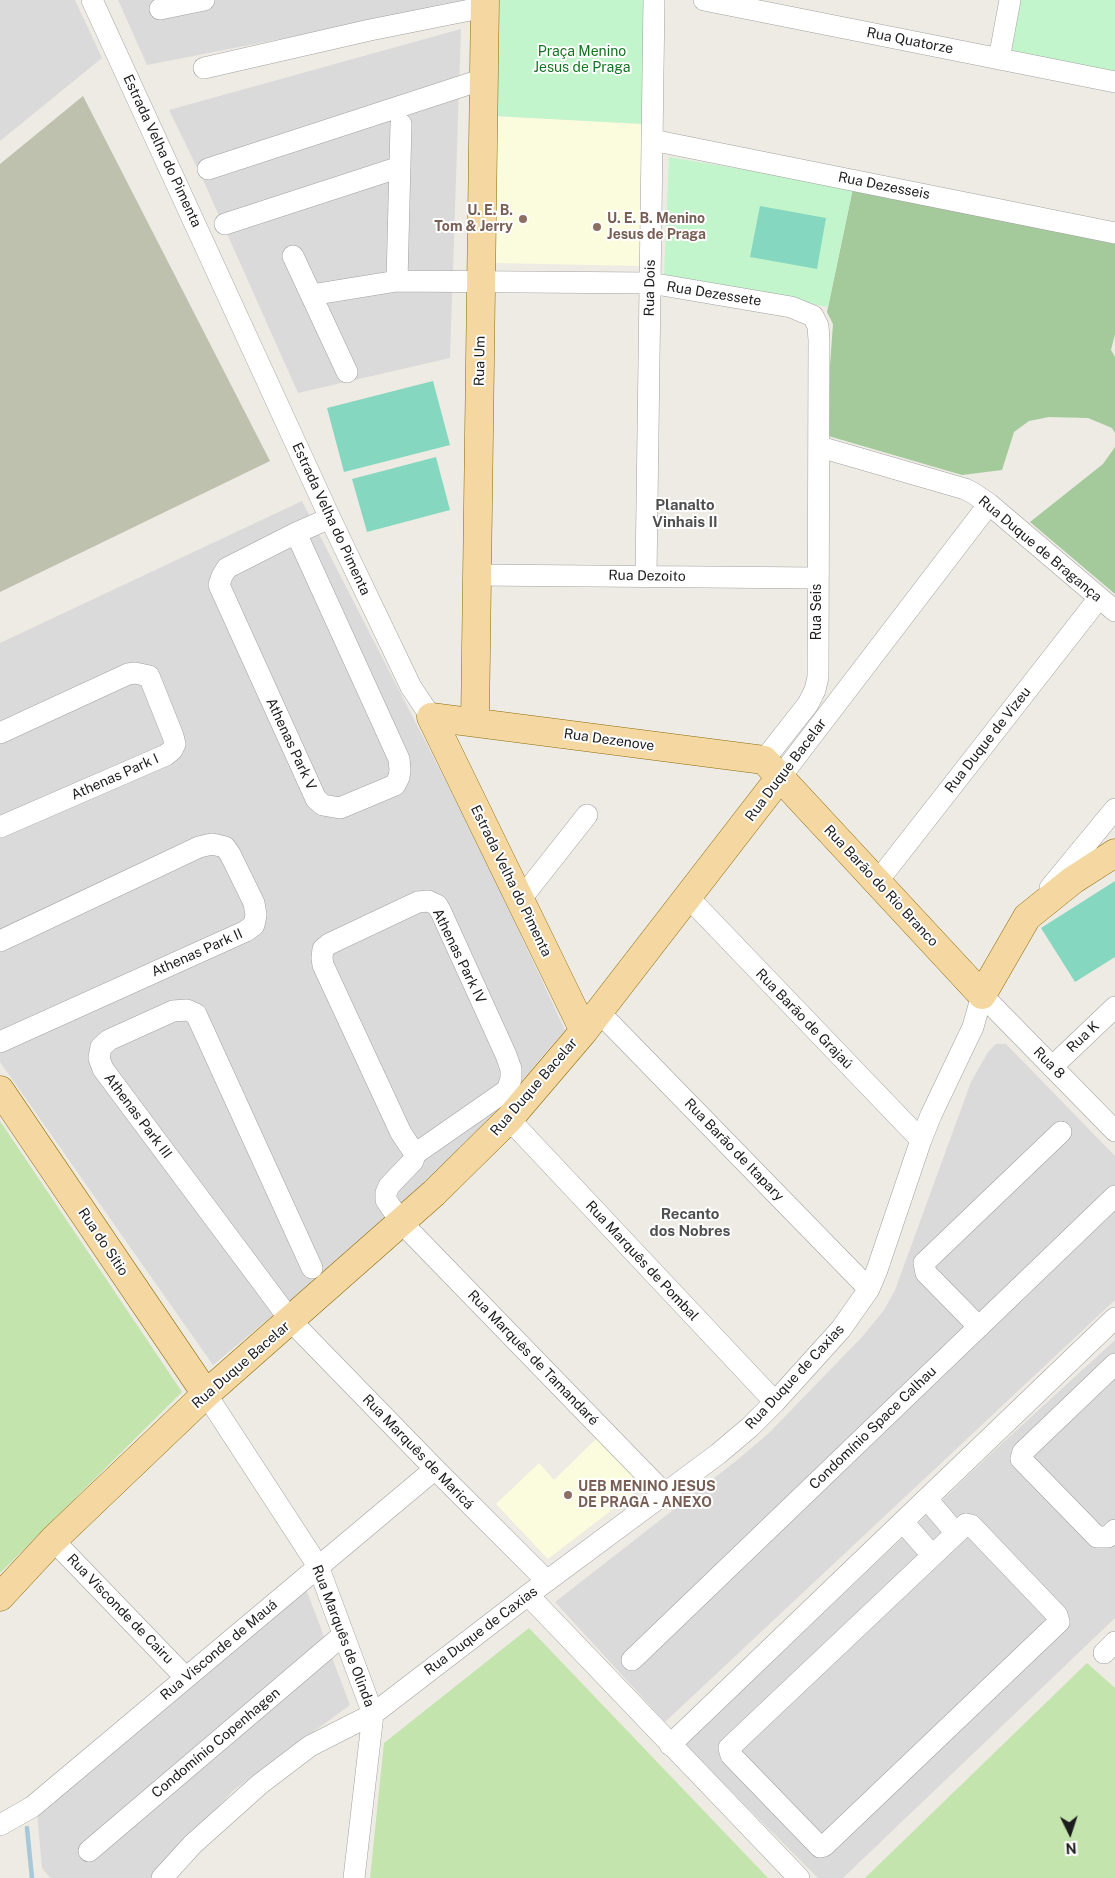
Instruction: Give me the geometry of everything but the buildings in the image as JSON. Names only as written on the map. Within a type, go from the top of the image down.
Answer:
[{"type":"main road","name":"Rua Um","points":[[475,722],[482,282],[472,83],[485,3]]},
{"type":"main road","name":"Rua Dezenove","points":[[431,717],[475,722],[773,768]]},
{"type":"main road","name":"Estrada Velha do Pimenta","points":[[431,717],[520,900],[591,1021]]},
{"type":"main road","name":"Rua Barão do Rio Branco","points":[[773,768],[982,995]]},
{"type":"main road","name":"Rua Duque Bacelar","points":[[0,1596],[53,1540],[206,1394],[402,1222],[466,1163],[509,1119],[591,1021],[688,897],[773,768]]},
{"type":"main road","points":[[1028,917],[1073,880],[1115,853]]},
{"type":"main road","name":"Rua Duque de Caxias","points":[[982,995],[1028,917]]},
{"type":"main road","name":"Rua do Sítio","points":[[0,1090],[206,1394]]},
{"type":"street","name":"Estrada Velha do Pimenta","points":[[92,0],[330,518],[410,687],[431,717]]},
{"type":"street","points":[[160,8],[204,0]]},
{"type":"street","name":"Rua Dois","points":[[646,576],[654,0]]},
{"type":"street","name":"Rua Quatorze","points":[[704,0],[1115,82]]},
{"type":"street","points":[[998,59],[1010,0]]},
{"type":"street","points":[[204,68],[485,3]]},
{"type":"street","points":[[208,169],[472,83]]},
{"type":"street","points":[[397,281],[401,124]]},
{"type":"street","name":"Rua Dezesseis","points":[[652,140],[1115,233]]},
{"type":"street","points":[[225,224],[400,168]]},
{"type":"street","points":[[294,256],[347,372]]},
{"type":"street","name":"Rua Dezessete","points":[[311,295],[397,281],[650,283],[791,307],[813,316],[818,326],[820,447]]},
{"type":"street","name":"Rua Duque de Bragança","points":[[820,447],[965,489],[989,504],[1107,605]]},
{"type":"street","name":"Rua Seis","points":[[773,768],[815,690],[818,677],[817,578],[820,447]]},
{"type":"street","name":"Rua Duque Bacelar","points":[[773,768],[989,504]]},
{"type":"street","name":"Athenas Park V","points":[[296,533],[394,750],[400,770],[399,778],[395,784],[340,808],[323,805],[316,799],[219,585],[226,568],[296,533],[330,518]]},
{"type":"street","name":"Rua Dezoito","points":[[477,574],[817,578]]},
{"type":"street","name":"Rua Duque de Vizeu","points":[[876,882],[1107,605]]},
{"type":"street","name":"Athenas Park I","points":[[0,732],[128,674],[135,673],[149,676],[174,736],[175,744],[166,755],[0,827]]},
{"type":"street","name":"Rua Duque de Caxias","points":[[1028,917],[1115,809]]},
{"type":"street","points":[[520,900],[587,815]]},
{"type":"street","name":"Athenas Park II","points":[[0,941],[198,847],[212,844],[225,846],[230,854],[254,903],[256,915],[254,925],[246,931],[0,1042]]},
{"type":"street","name":"Rua Barão de Grajaú","points":[[688,897],[921,1140]]},
{"type":"street","name":"Athenas Park IV","points":[[402,1222],[386,1200],[389,1186],[413,1161],[415,1154],[507,1090],[511,1079],[511,1069],[506,1055],[441,912],[437,905],[428,901],[418,902],[329,944],[323,949],[322,958],[323,965],[401,1133],[415,1154]]},
{"type":"street","name":"Rua Duque de Caxias","points":[[162,1878],[193,1844],[260,1784],[310,1746],[373,1714],[733,1441],[775,1402],[841,1329],[869,1289],[921,1140],[973,1027],[982,995]]},
{"type":"street","name":"Rua 8","points":[[982,995],[1115,1131]]},
{"type":"street","name":"Rua K","points":[[1052,1067],[1115,1007]]},
{"type":"street","name":"Athenas Park III","points":[[291,1321],[103,1069],[99,1058],[101,1048],[109,1040],[173,1010],[188,1010],[196,1014],[312,1268]]},
{"type":"street","name":"Rua Barão de Itapary","points":[[591,1021],[869,1289]]},
{"type":"street","name":"Rua Marquês de Pombal","points":[[509,1119],[775,1402]]},
{"type":"street","points":[[979,1327],[926,1273],[924,1263],[1061,1132]]},
{"type":"street","name":"Condomínio Space Calhau","points":[[632,1660],[1115,1196]]},
{"type":"street","name":"Rua Marquês de Tamandaré","points":[[402,1222],[664,1493]]},
{"type":"street","points":[[670,1744],[907,1526],[927,1499],[1115,1318]]},
{"type":"street","name":"Rua Marquês de Maricá","points":[[291,1321],[435,1470],[547,1581]]},
{"type":"street","points":[[1115,1364],[1023,1452],[1021,1459],[1097,1537],[1108,1537],[1115,1530]]},
{"type":"street","name":"Rua Marquês de Olinda","points":[[206,1394],[318,1566],[373,1714],[354,1878]]},
{"type":"street","name":"Rua Visconde de Mauá","points":[[0,1825],[32,1807],[435,1470]]},
{"type":"street","points":[[927,1499],[955,1532]]},
{"type":"street","points":[[963,1525],[971,1525],[1058,1615],[1059,1622],[824,1846],[820,1847],[731,1755],[729,1748],[955,1532],[963,1525]]},
{"type":"street","points":[[907,1526],[932,1555]]},
{"type":"street","name":"Rua Visconde de Cairu","points":[[53,1540],[186,1678]]},
{"type":"street","points":[[528,1595],[799,1878]]},
{"type":"street","name":"Condomínio Copenhagen","points":[[89,1851],[343,1635]]},
{"type":"shaded area","points":[[0,0],[75,0],[102,58],[0,141]]},
{"type":"shaded area","points":[[118,0],[465,0],[465,3],[147,65]]},
{"type":"shaded area","points":[[461,29],[450,358],[298,393],[204,182],[169,110]]},
{"type":"shaded area","points":[[83,96],[270,461],[0,592],[0,164]]},
{"type":"shaded area","name":"U. E. B. Menino Jesus de Praga","points":[[495,116],[643,124],[641,266],[494,263]]},
{"type":"shaded area","points":[[302,501],[479,846],[565,1030],[472,1139],[379,1227],[213,1365],[0,1062],[0,643]]},
{"type":"shaded area","points":[[996,1044],[1006,1044],[1115,1156],[1115,1300],[665,1722],[555,1602],[736,1461],[769,1433],[862,1337],[884,1310],[895,1290],[971,1082],[988,1052]]},
{"type":"shaded area","points":[[1115,1340],[1115,1618],[843,1878],[818,1878],[685,1745],[996,1449]]},
{"type":"shaded area","name":"UEB MENINO JESUS DE PRAGA - ANEXO","points":[[596,1439],[643,1486],[548,1559],[496,1504],[539,1463],[554,1480]]},
{"type":"shaded area","points":[[306,1589],[350,1705],[234,1790],[150,1878],[50,1878],[42,1868],[37,1812]]},
{"type":"green space","name":"Praça Menino Jesus de Praga","points":[[495,0],[644,0],[643,124],[495,116]]},
{"type":"green space","points":[[1010,0],[1115,0],[1115,82],[999,59]]},
{"type":"green space","points":[[669,157],[853,188],[828,307],[664,276]]},
{"type":"green space","points":[[853,188],[1115,244],[1115,334],[1111,350],[1115,357],[1115,433],[1112,428],[1088,418],[1049,417],[1029,421],[1014,432],[1002,470],[962,475],[825,435],[833,324],[827,312]]},
{"type":"green space","points":[[760,206],[826,218],[817,269],[750,257]]},
{"type":"green space","points":[[433,381],[450,445],[344,472],[327,408]]},
{"type":"green space","points":[[1115,447],[1115,594],[1030,522],[1103,464]]},
{"type":"green space","points":[[436,457],[450,510],[367,532],[352,479]]},
{"type":"green space","points":[[1115,881],[1115,957],[1075,982],[1041,928]]},
{"type":"green space","points":[[0,1121],[182,1392],[0,1573]]},
{"type":"green space","points":[[529,1628],[768,1878],[370,1878],[384,1743]]},
{"type":"green space","points":[[1087,1663],[1115,1688],[1115,1878],[865,1878]]},
{"type":"waterway","points":[[27,1828],[32,1878]]},
{"type":"place","name":"U. E. B. Tom & Jerry","points":[[523,219]]},
{"type":"place","name":"U. E. B. Menino Jesus de Praga","points":[[597,227]]},
{"type":"place","name":"UEB MENINO JESUS DE PRAGA - ANEXO","points":[[568,1495]]},
{"type":"district","name":"Planalto Vinhais II","points":[[685,514]]},
{"type":"district","name":"Recanto dos Nobres","points":[[690,1222]]}]
